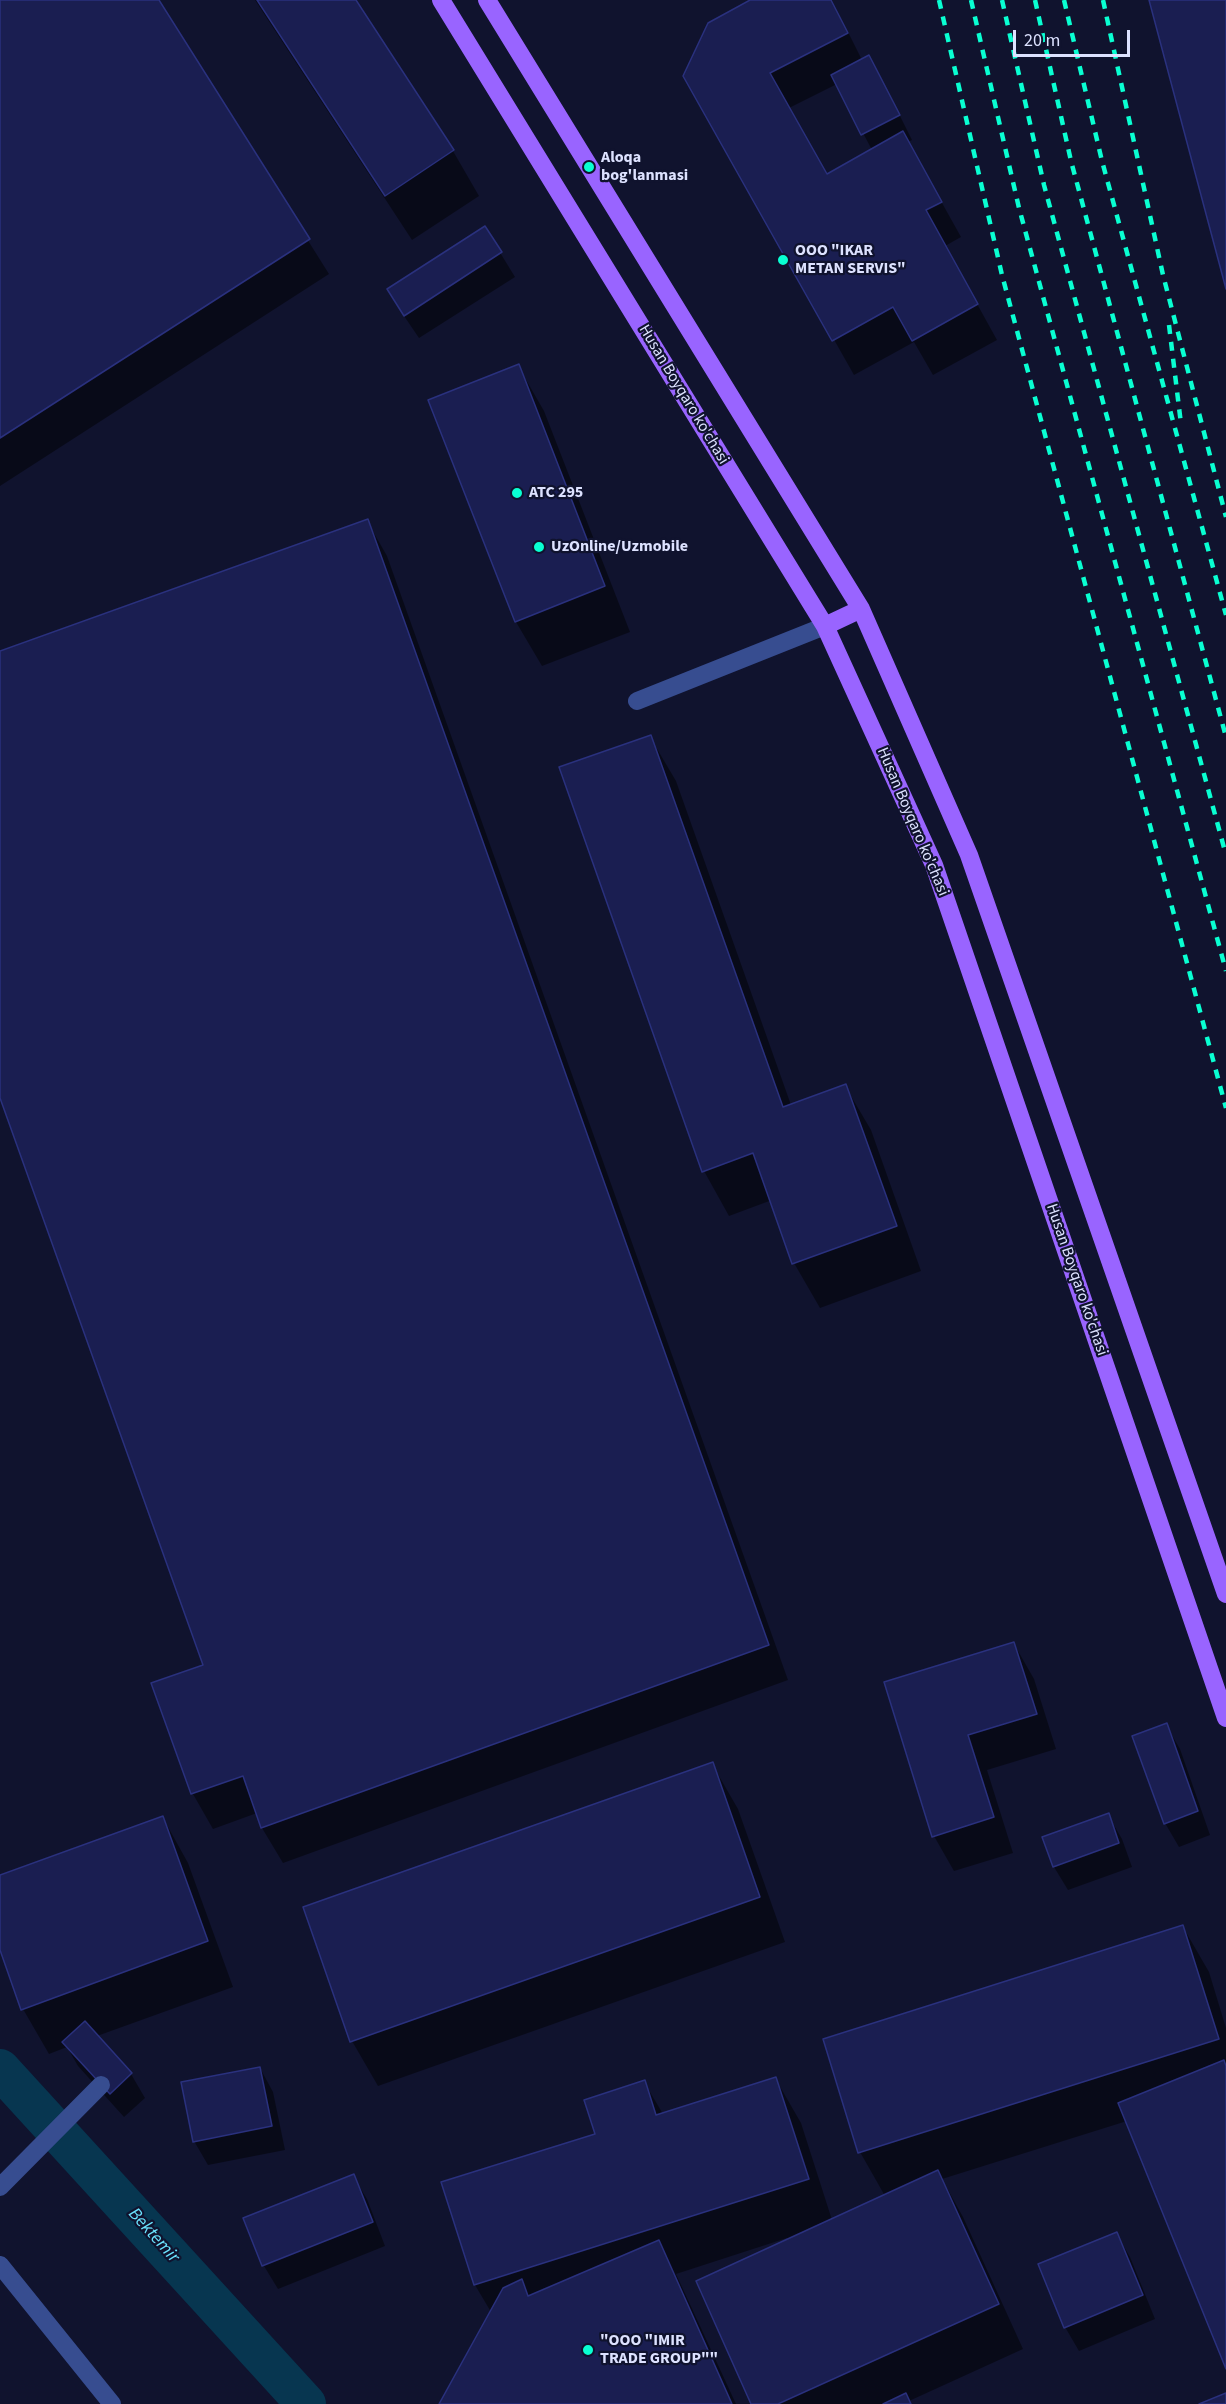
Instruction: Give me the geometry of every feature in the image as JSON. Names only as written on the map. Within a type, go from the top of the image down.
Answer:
[{"type":"main road","name":"Husan Boyqaro ko'chasi","points":[[441,0],[825,626],[934,865],[1226,1718]]},
{"type":"main road","points":[[486,0],[861,609],[969,855],[1226,1594]]},
{"type":"main road","points":[[825,626],[861,609]]},
{"type":"street","points":[[637,701],[825,626]]},
{"type":"street","points":[[0,2187],[101,2085]]},
{"type":"street","points":[[0,2265],[112,2404]]},
{"type":"building","points":[[0,0],[159,0],[310,239],[0,438]]},
{"type":"building","points":[[257,0],[356,0],[454,150],[385,196]]},
{"type":"building","points":[[750,0],[831,0],[848,33],[770,73],[827,174],[903,131],[942,202],[926,210],[978,304],[912,341],[893,307],[832,341],[683,76],[708,23]]},
{"type":"building","points":[[1149,0],[1226,0],[1226,289]]},
{"type":"building","points":[[869,55],[900,115],[861,135],[831,75]]},
{"type":"building","points":[[485,226],[502,252],[404,316],[387,289]]},
{"type":"building","name":"ATC 295","points":[[519,364],[605,586],[515,622],[428,400]]},
{"type":"building","points":[[368,519],[769,1645],[261,1828],[243,1776],[191,1794],[151,1683],[203,1665],[0,1098],[0,651]]},
{"type":"building","points":[[651,735],[783,1107],[846,1084],[897,1226],[792,1264],[753,1153],[702,1172],[559,767]]},
{"type":"building","points":[[1014,1642],[1037,1714],[968,1735],[994,1817],[932,1837],[884,1682]]},
{"type":"building","points":[[1167,1723],[1198,1811],[1164,1824],[1132,1736]]},
{"type":"building","points":[[713,1762],[760,1897],[350,2042],[303,1907]]},
{"type":"building","points":[[1109,1813],[1119,1843],[1053,1867],[1042,1837]]},
{"type":"building","points":[[163,1816],[208,1941],[21,2010],[0,1950],[0,1875]]},
{"type":"building","points":[[1183,1925],[1219,2039],[858,2153],[823,2039]]},
{"type":"building","points":[[85,2021],[132,2073],[110,2094],[62,2042]]},
{"type":"building","points":[[1224,2060],[1226,2066],[1226,2369],[1118,2103]]},
{"type":"building","points":[[260,2067],[272,2126],[193,2142],[181,2082]]},
{"type":"building","points":[[776,2077],[809,2179],[474,2285],[441,2182],[595,2134],[584,2100],[645,2080],[656,2115]]},
{"type":"building","points":[[938,2170],[999,2304],[778,2404],[751,2404],[696,2281]]},
{"type":"building","points":[[354,2174],[373,2222],[262,2266],[243,2218]]},
{"type":"building","points":[[1117,2232],[1143,2295],[1064,2328],[1038,2264]]},
{"type":"building","name":"\"ООО \"IMIR TRADE GROUP\"\"","points":[[659,2240],[732,2404],[439,2404],[503,2288],[522,2279],[528,2296]]},
{"type":"building","points":[[906,2393],[911,2404],[883,2404]]},
{"type":"building","points":[[1226,2393],[1226,2404],[1199,2404]]},
{"type":"waterway","name":"Bektemir","points":[[0,2069],[306,2404]]},
{"type":"railway","points":[[939,0],[1002,275],[1226,1108]]},
{"type":"railway","points":[[971,0],[1019,208],[1226,971]]},
{"type":"railway","points":[[1002,0],[1044,185],[1226,855]]},
{"type":"railway","points":[[1035,0],[1071,161],[1226,737]]},
{"type":"railway","points":[[1064,0],[1102,161],[1226,615]]},
{"type":"railway","points":[[1103,0],[1163,275],[1226,517]]},
{"type":"railway","points":[[1169,325],[1181,424]]},
{"type":"place","name":"Aloqa bog'lanmasi","points":[[589,167]]},
{"type":"place","name":"OOO \"IKAR METAN SERVIS\"","points":[[783,260]]},
{"type":"place","name":"ATC 295","points":[[517,493]]},
{"type":"place","name":"UzOnline/Uzmobile","points":[[539,547]]},
{"type":"place","name":"\"ООО \"IMIR TRADE GROUP\"\"","points":[[588,2350]]}]
